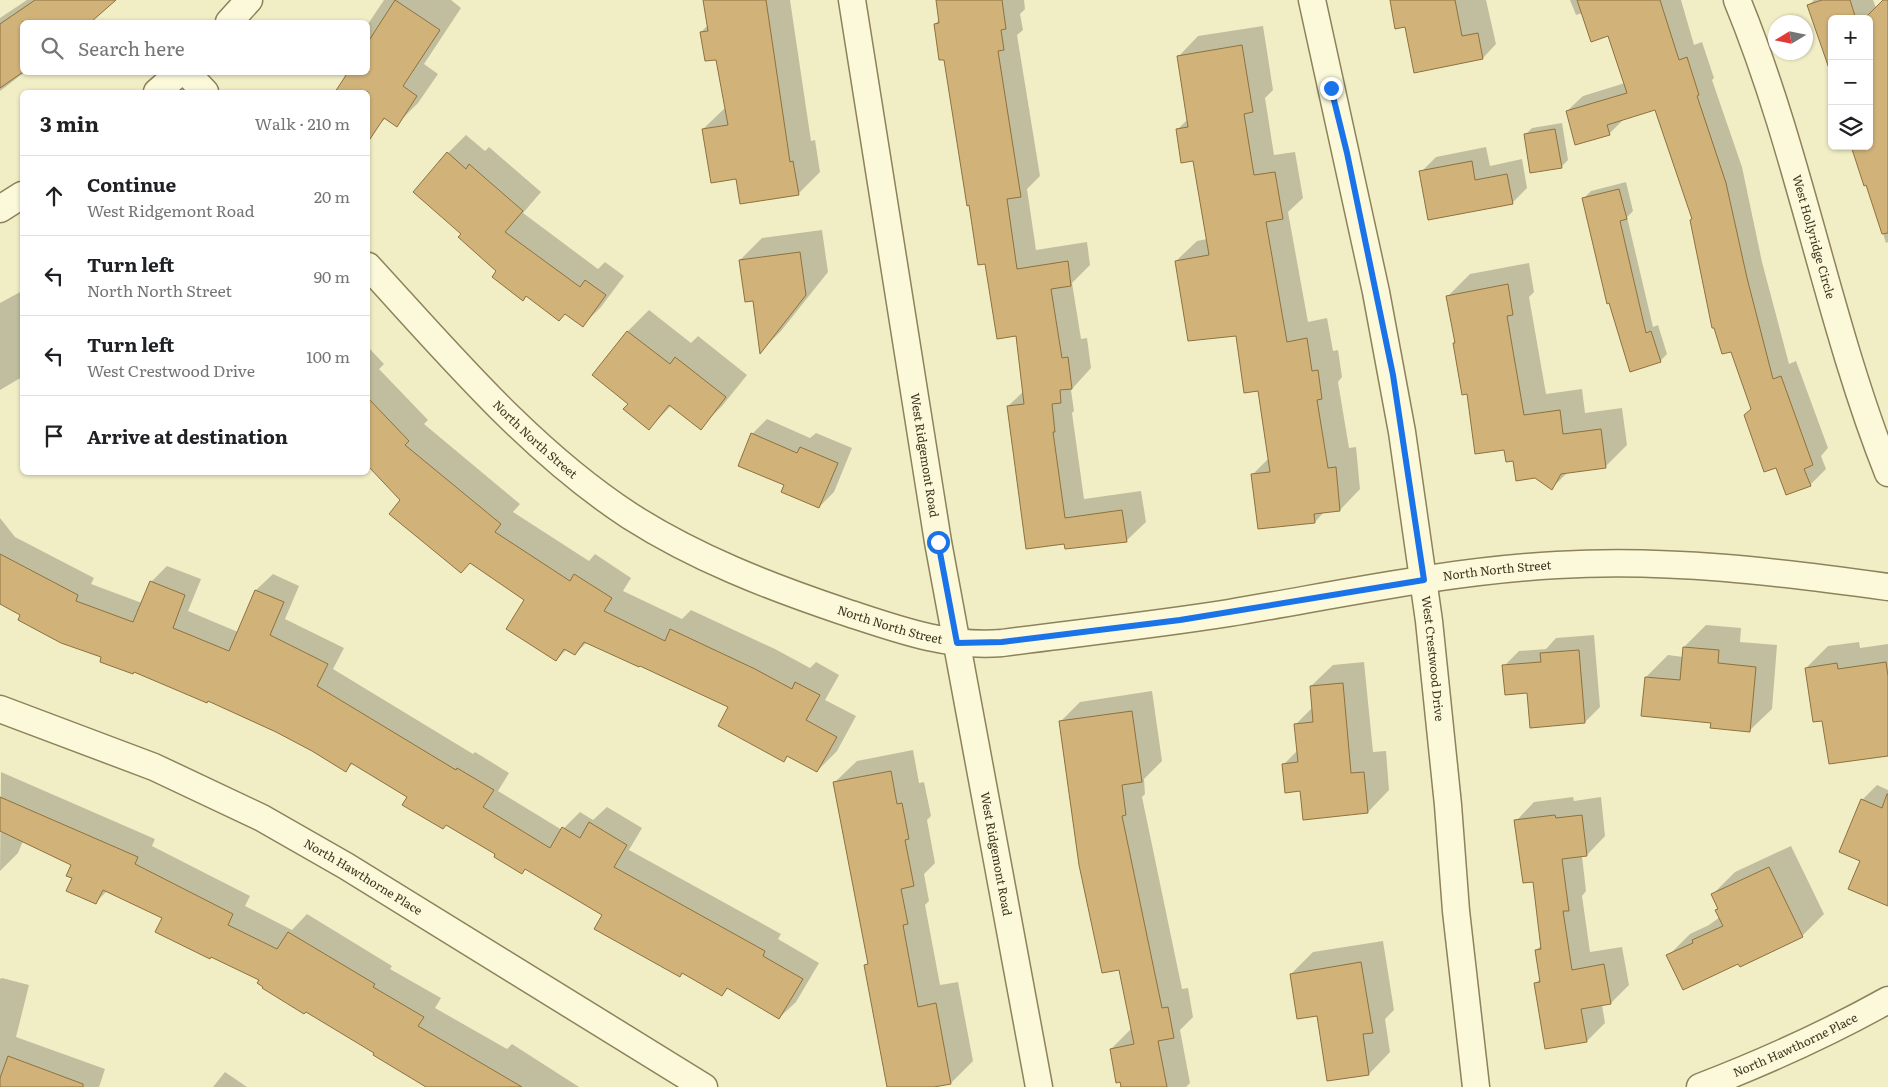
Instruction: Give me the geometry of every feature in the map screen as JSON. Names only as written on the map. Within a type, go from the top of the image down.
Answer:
[{"type":"street","points":[[231,20],[250,0]]},
{"type":"street","name":"West Ridgemont Road","points":[[852,0],[938,542],[1039,1087]]},
{"type":"street","name":"West Crestwood Drive","points":[[1312,0],[1347,153],[1393,375],[1424,580],[1446,785],[1458,927],[1476,1087]]},
{"type":"street","name":"West Hollyridge Circle","points":[[1736,0],[1766,76],[1857,385],[1888,473]]},
{"type":"street","points":[[159,90],[177,75]]},
{"type":"street","points":[[189,75],[203,90]]},
{"type":"street","points":[[0,209],[20,196]]},
{"type":"street","name":"North North Street","points":[[370,268],[511,418],[568,469],[630,516],[711,561],[775,588],[904,631],[957,643],[1002,642],[1189,618],[1479,572],[1556,565],[1644,563],[1758,570],[1888,587]]},
{"type":"street","name":"North Hawthorne Place","points":[[0,709],[154,767],[262,818],[346,866],[704,1087]]},
{"type":"street","name":"North Hawthorne Place","points":[[1700,1087],[1818,1037],[1888,1000]]},
{"type":"building","points":[[35,0],[116,0],[93,20],[20,20],[20,74],[0,88],[0,24]]},
{"type":"building","points":[[395,0],[440,30],[403,86],[417,96],[397,127],[384,118],[370,139],[370,90],[336,90],[346,75],[370,75],[370,39]]},
{"type":"building","points":[[703,0],[766,0],[790,162],[793,161],[799,195],[740,204],[736,179],[711,183],[702,129],[728,125],[716,60],[705,61],[700,32],[708,31]]},
{"type":"building","points":[[936,0],[1002,0],[1006,29],[1001,30],[1004,50],[998,51],[1021,197],[1007,199],[1017,269],[1068,261],[1071,286],[1051,289],[1062,358],[1068,357],[1072,389],[1060,390],[1061,403],[1052,404],[1055,432],[1053,432],[1065,518],[1122,510],[1127,542],[1065,549],[1064,544],[1026,549],[1007,406],[1024,404],[1016,336],[997,339],[985,264],[978,265],[944,60],[939,60],[934,24],[939,23]]},
{"type":"building","points":[[1390,0],[1455,0],[1462,36],[1478,33],[1483,59],[1414,73],[1405,27],[1395,29]]},
{"type":"building","points":[[1577,0],[1660,0],[1679,60],[1687,57],[1699,95],[1697,96],[1726,183],[1747,278],[1773,379],[1781,376],[1813,465],[1804,469],[1811,486],[1786,495],[1776,468],[1764,472],[1744,415],[1751,409],[1731,352],[1722,354],[1714,328],[1712,328],[1690,220],[1692,219],[1655,110],[1607,125],[1610,135],[1575,145],[1566,111],[1627,93],[1608,36],[1591,42]]},
{"type":"building","points":[[1822,0],[1850,0],[1855,15],[1828,15],[1828,65],[1813,22],[1813,15],[1810,15],[1807,5]]},
{"type":"building","points":[[1883,0],[1888,0],[1888,233],[1882,234],[1852,150],[1873,150],[1873,15],[1868,15]]},
{"type":"building","points":[[1242,45],[1253,112],[1244,114],[1254,175],[1275,172],[1283,219],[1266,222],[1287,342],[1307,338],[1312,371],[1318,370],[1322,399],[1317,400],[1328,468],[1336,467],[1340,511],[1314,514],[1315,523],[1258,529],[1251,474],[1270,472],[1258,391],[1244,393],[1236,336],[1188,341],[1175,261],[1209,255],[1193,161],[1181,163],[1176,129],[1188,127],[1177,56]]},
{"type":"building","points":[[1555,129],[1562,168],[1530,173],[1524,134]]},
{"type":"building","points":[[447,152],[466,169],[469,164],[523,211],[505,232],[580,287],[585,280],[606,295],[583,327],[565,314],[559,321],[526,296],[523,301],[492,277],[496,271],[458,237],[461,234],[413,192]]},
{"type":"building","points":[[1472,161],[1475,180],[1507,174],[1513,204],[1428,220],[1419,171]]},
{"type":"building","points":[[1619,189],[1627,219],[1620,221],[1646,333],[1651,331],[1661,362],[1630,372],[1609,303],[1607,304],[1582,198]]},
{"type":"building","points":[[800,252],[806,295],[760,354],[753,301],[745,302],[739,260]]},
{"type":"building","points":[[1508,284],[1513,315],[1507,316],[1524,415],[1560,410],[1563,434],[1601,429],[1606,468],[1561,474],[1552,490],[1535,478],[1516,481],[1513,461],[1506,462],[1504,450],[1475,454],[1467,394],[1462,395],[1446,296]]},
{"type":"building","points":[[627,331],[670,364],[675,357],[726,397],[701,430],[669,405],[649,430],[623,409],[628,404],[592,375]]},
{"type":"building","points":[[370,400],[409,441],[405,445],[501,524],[495,532],[570,581],[574,574],[612,598],[604,611],[665,641],[670,629],[755,669],[792,689],[795,682],[820,695],[806,720],[837,737],[817,772],[787,756],[784,762],[718,726],[728,707],[640,666],[584,642],[575,655],[564,649],[556,661],[506,629],[524,600],[470,563],[461,573],[389,514],[400,500],[370,468]]},
{"type":"building","points":[[751,433],[797,453],[800,447],[838,463],[819,508],[781,492],[784,485],[738,466]]},
{"type":"building","points":[[0,554],[78,595],[76,601],[133,622],[150,581],[185,595],[173,628],[229,651],[255,590],[284,602],[270,635],[328,664],[317,686],[456,770],[457,768],[494,790],[483,807],[550,848],[562,827],[580,838],[589,822],[627,845],[614,867],[765,951],[763,956],[803,979],[779,1019],[727,988],[722,996],[682,973],[680,977],[594,929],[602,915],[525,869],[522,874],[494,857],[495,854],[446,825],[443,829],[402,805],[407,797],[351,763],[346,772],[276,732],[208,701],[207,703],[134,672],[133,674],[100,662],[101,657],[61,643],[18,620],[20,615],[0,604]]},
{"type":"building","points":[[1683,647],[1719,650],[1718,663],[1756,667],[1750,732],[1710,728],[1711,723],[1641,716],[1645,677],[1680,680]]},
{"type":"building","points":[[1579,650],[1585,723],[1530,728],[1527,693],[1505,695],[1502,665],[1541,662],[1540,653]]},
{"type":"building","points":[[1886,662],[1888,676],[1888,756],[1829,764],[1822,721],[1813,722],[1805,668],[1837,663],[1838,669]]},
{"type":"building","points":[[1343,683],[1351,773],[1364,772],[1368,813],[1303,820],[1300,791],[1285,793],[1282,764],[1298,762],[1294,724],[1313,722],[1310,686]]},
{"type":"building","points":[[1132,711],[1142,782],[1122,785],[1126,815],[1122,816],[1162,1008],[1168,1007],[1174,1038],[1158,1041],[1167,1087],[1121,1087],[1120,1082],[1116,1083],[1110,1049],[1134,1044],[1119,970],[1102,973],[1079,865],[1059,721]]},
{"type":"building","points":[[891,771],[897,804],[902,803],[909,839],[905,840],[914,886],[901,889],[908,924],[903,925],[918,1007],[936,1003],[951,1084],[934,1087],[887,1087],[864,965],[868,964],[833,782]]},
{"type":"building","points":[[1887,794],[1888,906],[1848,889],[1860,861],[1839,852],[1861,799],[1882,808]]},
{"type":"building","points":[[0,797],[138,857],[135,864],[233,914],[228,925],[277,949],[288,932],[375,984],[373,987],[424,1017],[418,1026],[522,1087],[426,1087],[373,1055],[374,1053],[262,988],[257,983],[259,980],[155,932],[162,918],[103,890],[96,904],[66,891],[72,878],[66,876],[71,865],[0,831]]},
{"type":"building","points":[[1555,815],[1556,818],[1582,815],[1587,856],[1562,859],[1569,911],[1563,911],[1572,970],[1604,964],[1611,1004],[1581,1009],[1587,1042],[1545,1049],[1534,983],[1540,982],[1535,950],[1541,949],[1533,882],[1523,883],[1514,820]]},
{"type":"building","points":[[1769,867],[1803,937],[1740,967],[1738,964],[1683,990],[1666,955],[1693,943],[1692,940],[1723,926],[1715,910],[1718,909],[1711,894]]},
{"type":"building","points":[[1361,962],[1373,1033],[1363,1034],[1369,1075],[1327,1081],[1317,1016],[1297,1019],[1290,974]]},
{"type":"building","points":[[8,1056],[83,1084],[83,1087],[0,1087],[0,1078]]},
{"type":"route","points":[[938,542],[957,643],[1002,642],[1180,620],[1424,580],[1393,375],[1347,153],[1331,88]]}]
